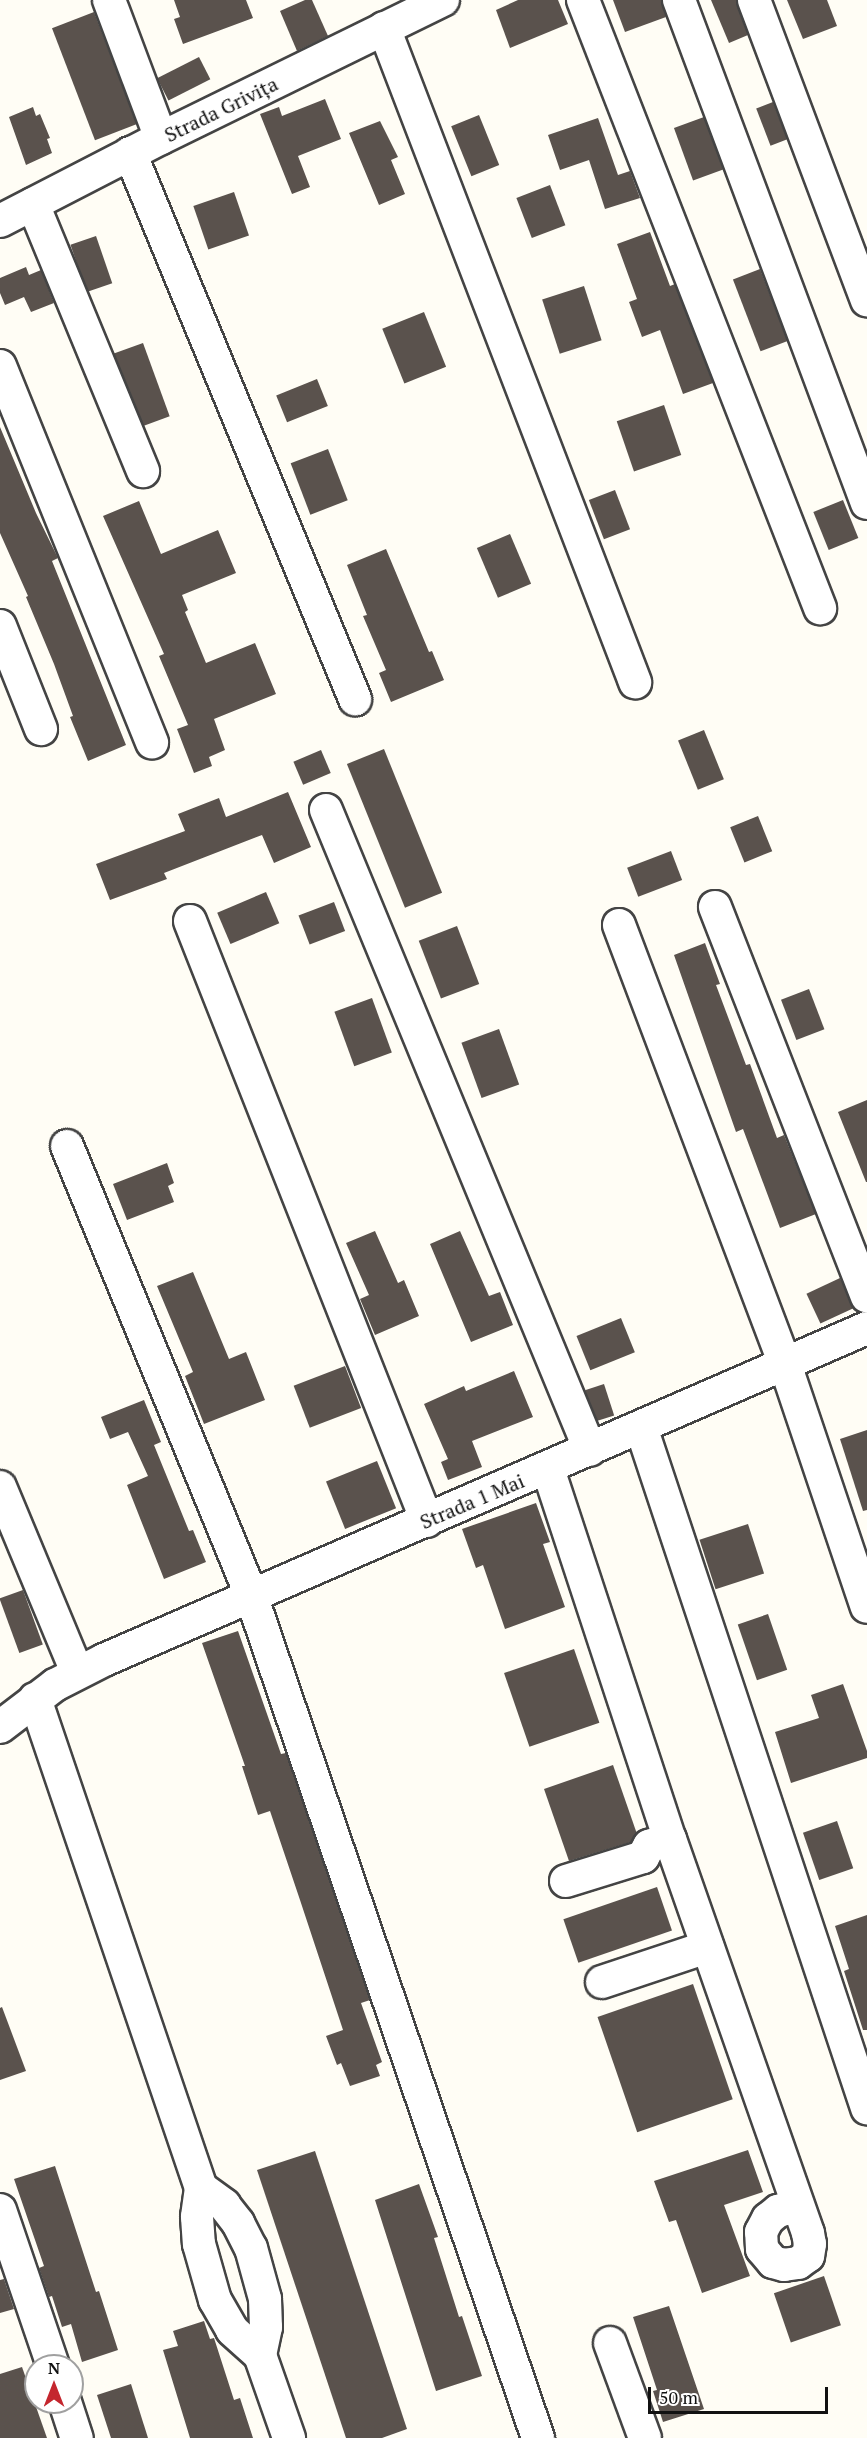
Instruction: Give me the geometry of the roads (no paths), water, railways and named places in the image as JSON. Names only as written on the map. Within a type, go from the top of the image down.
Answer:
[{"type":"street","points":[[108,0],[162,138]]},
{"type":"street","name":"Strada Grivița","points":[[0,221],[130,153],[443,0]]},
{"type":"street","points":[[583,0],[820,608]]},
{"type":"street","points":[[679,0],[867,503]]},
{"type":"street","points":[[754,0],[867,300]]},
{"type":"street","points":[[384,28],[635,682]]},
{"type":"street","points":[[130,153],[355,699]]},
{"type":"street","points":[[33,204],[143,471]]},
{"type":"street","points":[[0,366],[152,742]]},
{"type":"street","points":[[0,626],[40,729]]},
{"type":"street","points":[[326,810],[590,1450]]},
{"type":"street","points":[[715,907],[867,1296]]},
{"type":"street","points":[[190,921],[427,1521]]},
{"type":"street","points":[[619,925],[785,1364],[867,1606]]},
{"type":"street","points":[[67,1146],[251,1595],[538,2438]]},
{"type":"street","name":"Strada 1 Mai","points":[[0,1727],[35,1699],[77,1672],[251,1595],[548,1469],[867,1328]]},
{"type":"street","points":[[641,1427],[867,2108]]},
{"type":"street","points":[[548,1469],[670,1839],[797,2206]]},
{"type":"street","points":[[0,1487],[77,1672]]},
{"type":"street","points":[[35,1699],[201,2188],[196,2217],[199,2244],[215,2300],[232,2330],[260,2355],[289,2438]]},
{"type":"street","points":[[566,1881],[644,1857],[649,1846],[670,1839]]},
{"type":"street","points":[[602,1982],[707,1947]]},
{"type":"street","points":[[201,2188],[224,2205],[238,2223],[251,2248],[265,2299],[266,2327],[260,2355]]},
{"type":"street","points":[[0,2210],[49,2354]]},
{"type":"street","points":[[610,2343],[645,2438]]},
{"type":"street","points":[[69,2414],[77,2438]]}]
